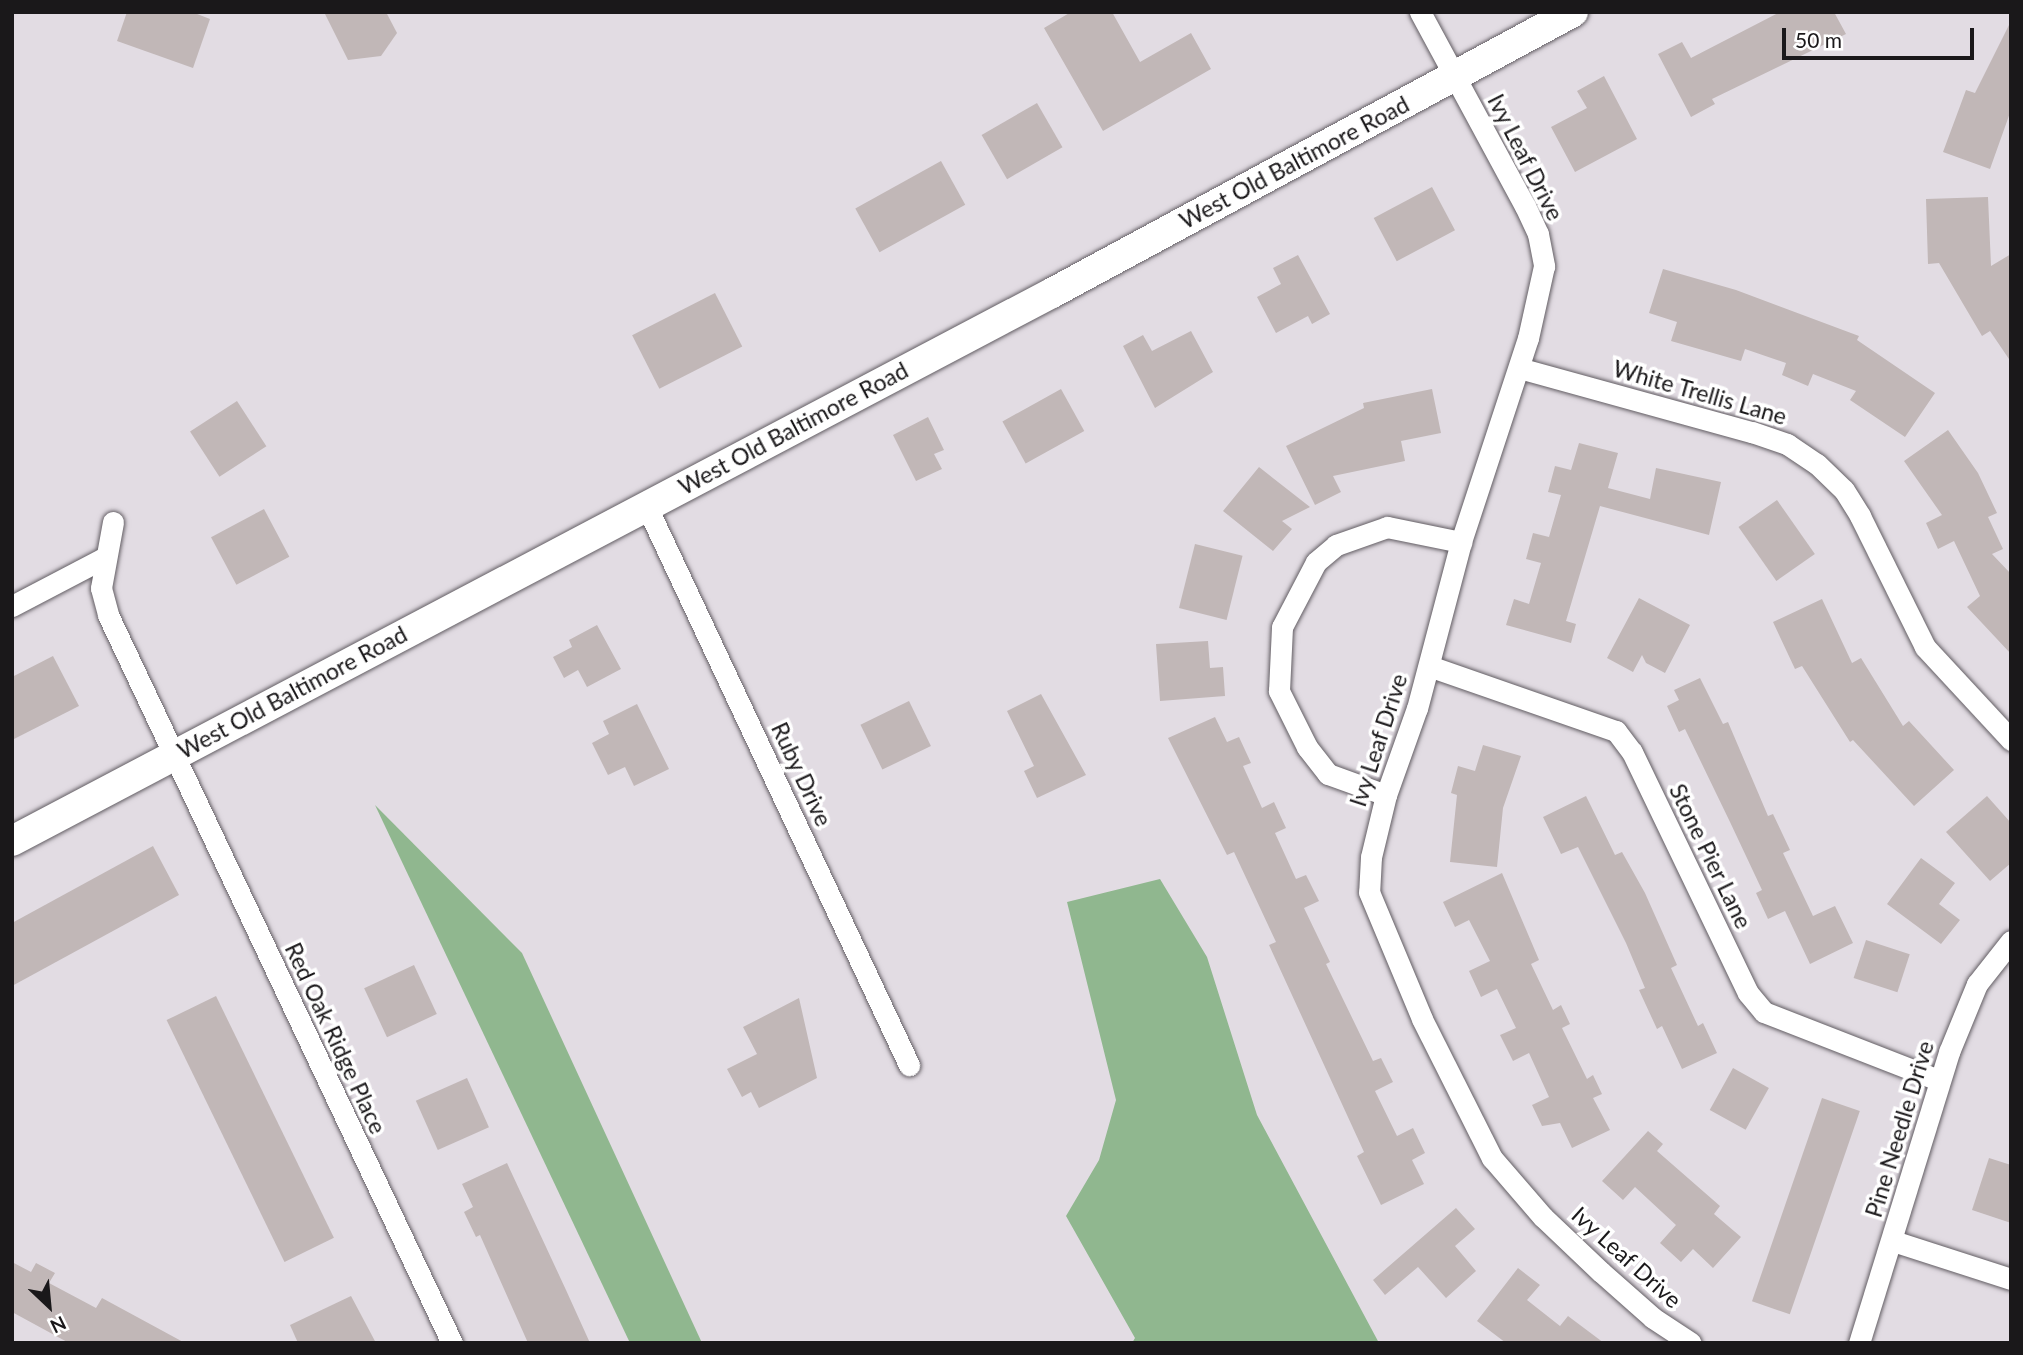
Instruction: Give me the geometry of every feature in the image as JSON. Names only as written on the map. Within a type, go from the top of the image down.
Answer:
[{"type":"street","name":"Ivy Leaf Drive","points":[[1420,12],[1538,234],[1544,266],[1519,368],[1461,542],[1429,666],[1386,794],[1371,858],[1369,892],[1422,1019],[1492,1158],[1543,1217],[1601,1272],[1653,1318],[1691,1343]]},
{"type":"street","name":"West Old Baltimore Road","points":[[12,841],[1052,293],[1573,12]]},
{"type":"street","name":"White Trellis Lane","points":[[1519,368],[1752,432],[1787,444],[1818,464],[1844,490],[1860,516],[1925,647],[2011,740]]},
{"type":"street","name":"Ruby Drive","points":[[646,505],[909,1065]]},
{"type":"street","name":"Red Oak Ridge Place","points":[[113,522],[104,558],[101,588],[108,615],[452,1343]]},
{"type":"street","points":[[1386,794],[1328,774],[1307,747],[1279,691],[1282,627],[1316,562],[1347,540],[1387,527],[1461,542]]},
{"type":"street","points":[[12,606],[104,558]]},
{"type":"street","name":"Stone Pier Lane","points":[[1429,666],[1616,731],[1632,752],[1748,993],[1764,1012],[1938,1080]]},
{"type":"street","name":"Pine Needle Drive","points":[[1859,1343],[1893,1241],[1938,1080],[1977,984],[2011,941]]},
{"type":"street","points":[[1893,1241],[2011,1279]]},
{"type":"green space","points":[[375,805],[522,953],[702,1343],[630,1343]]},
{"type":"green space","points":[[1160,879],[1207,957],[1257,1115],[1379,1343],[1132,1343],[1135,1338],[1066,1216],[1099,1160],[1116,1100],[1067,902]]},
{"type":"building","points":[[127,12],[192,12],[210,19],[193,68],[117,41]]},
{"type":"building","points":[[324,12],[386,12],[397,33],[381,56],[348,60]]},
{"type":"building","points":[[1071,12],[1112,12],[1140,62],[1191,33],[1211,69],[1103,131],[1044,28]]},
{"type":"building","points":[[1780,12],[1834,12],[1846,34],[1712,99],[1715,104],[1691,117],[1658,54],[1682,42],[1691,58]]},
{"type":"building","points":[[2011,21],[2011,110],[1990,169],[1943,152],[1966,90],[1975,93]]},
{"type":"building","points":[[1604,76],[1637,139],[1575,172],[1551,127],[1587,108],[1577,91]]},
{"type":"building","points":[[1037,103],[1062,147],[1007,179],[982,135]]},
{"type":"building","points":[[941,161],[965,205],[880,252],[855,209]]},
{"type":"building","points":[[1432,187],[1455,230],[1397,261],[1374,218]]},
{"type":"building","points":[[1988,197],[1991,266],[2011,254],[2011,362],[1990,331],[1982,336],[1939,263],[1928,264],[1926,199]]},
{"type":"building","points":[[1298,255],[1330,314],[1312,324],[1308,316],[1276,333],[1257,297],[1281,284],[1273,268]]},
{"type":"building","points":[[1663,269],[1736,290],[1859,336],[1857,340],[1935,393],[1905,437],[1850,400],[1856,391],[1813,374],[1808,386],[1782,375],[1786,363],[1745,349],[1741,361],[1671,341],[1677,322],[1649,313]]},
{"type":"building","points":[[715,293],[742,346],[659,389],[632,335]]},
{"type":"building","points":[[1191,331],[1213,372],[1155,408],[1123,346],[1143,335],[1152,351]]},
{"type":"building","points":[[1061,389],[1084,431],[1026,463],[1002,421]]},
{"type":"building","points":[[1432,389],[1441,433],[1401,441],[1405,461],[1333,476],[1341,492],[1315,505],[1286,446],[1364,408],[1363,403]]},
{"type":"building","points":[[237,401],[266,446],[219,477],[190,431]]},
{"type":"building","points":[[928,417],[944,450],[934,454],[942,469],[916,481],[893,435]]},
{"type":"building","points":[[1948,430],[1978,473],[1997,513],[1988,517],[2003,549],[1992,554],[2011,574],[2011,654],[1967,607],[1980,596],[1954,541],[1938,549],[1926,523],[1942,515],[1904,461]]},
{"type":"building","points":[[1579,443],[1618,453],[1608,488],[1650,499],[1656,468],[1721,482],[1709,535],[1600,506],[1566,621],[1576,624],[1571,643],[1506,625],[1514,599],[1529,604],[1541,563],[1526,559],[1533,533],[1549,537],[1561,495],[1548,492],[1555,466],[1571,470]]},
{"type":"building","points":[[1259,467],[1310,507],[1282,521],[1292,529],[1273,551],[1223,511]]},
{"type":"building","points":[[1777,500],[1815,554],[1776,581],[1738,527]]},
{"type":"building","points":[[264,509],[289,557],[236,585],[211,537]]},
{"type":"building","points":[[1195,544],[1243,556],[1227,620],[1179,608]]},
{"type":"building","points":[[1639,598],[1690,625],[1665,673],[1646,663],[1642,655],[1633,672],[1607,658]]},
{"type":"building","points":[[1822,599],[1852,663],[1861,658],[1903,726],[1909,721],[1954,770],[1914,806],[1853,740],[1850,742],[1802,666],[1795,669],[1773,622]]},
{"type":"building","points":[[597,625],[621,669],[587,687],[578,670],[564,678],[553,657],[572,647],[569,640]]},
{"type":"building","points":[[1208,641],[1210,668],[1223,667],[1225,696],[1160,701],[1156,644]]},
{"type":"building","points":[[53,656],[79,706],[12,740],[12,677]]},
{"type":"building","points":[[1700,678],[1723,724],[1728,722],[1768,816],[1773,814],[1790,850],[1783,853],[1813,916],[1835,906],[1853,943],[1810,964],[1785,911],[1768,919],[1756,893],[1762,890],[1730,822],[1685,729],[1679,732],[1667,706],[1679,700],[1674,690]]},
{"type":"building","points":[[1041,694],[1086,775],[1037,798],[1024,771],[1034,766],[1007,711]]},
{"type":"building","points":[[909,701],[931,746],[882,770],[860,725]]},
{"type":"building","points":[[637,704],[669,769],[634,786],[625,767],[608,775],[592,743],[609,734],[603,721]]},
{"type":"building","points":[[1215,717],[1227,742],[1239,737],[1251,763],[1243,766],[1262,808],[1274,802],[1286,828],[1275,833],[1296,879],[1306,875],[1319,901],[1304,908],[1330,962],[1326,964],[1373,1061],[1381,1058],[1393,1082],[1375,1091],[1397,1136],[1413,1128],[1425,1153],[1412,1160],[1424,1184],[1381,1205],[1357,1156],[1364,1152],[1269,945],[1276,942],[1234,852],[1227,855],[1168,738]]},
{"type":"building","points":[[1483,745],[1521,756],[1503,808],[1497,867],[1450,862],[1457,795],[1451,793],[1458,766],[1475,771]]},
{"type":"building","points":[[1586,796],[1615,855],[1622,852],[1645,893],[1677,965],[1671,968],[1698,1026],[1703,1023],[1717,1053],[1682,1069],[1662,1026],[1657,1029],[1639,990],[1645,988],[1626,943],[1578,847],[1561,854],[1543,817]]},
{"type":"building","points":[[1987,796],[2011,823],[2011,863],[1990,881],[1946,832]]},
{"type":"building","points":[[153,846],[179,895],[12,986],[12,923]]},
{"type":"building","points":[[1921,858],[1955,883],[1939,904],[1960,920],[1941,944],[1887,904]]},
{"type":"building","points":[[1502,873],[1539,960],[1531,964],[1553,1010],[1561,1005],[1570,1024],[1562,1028],[1587,1079],[1593,1075],[1602,1094],[1593,1098],[1610,1130],[1572,1148],[1560,1123],[1542,1126],[1532,1105],[1549,1097],[1529,1053],[1513,1061],[1500,1035],[1516,1028],[1497,989],[1481,997],[1469,971],[1490,961],[1469,920],[1455,927],[1443,902]]},
{"type":"building","points":[[1866,940],[1910,954],[1897,992],[1854,978]]},
{"type":"building","points":[[414,965],[437,1014],[387,1037],[364,988]]},
{"type":"building","points":[[216,996],[334,1238],[284,1262],[167,1020]]},
{"type":"building","points":[[799,998],[817,1078],[759,1108],[751,1092],[742,1097],[727,1069],[757,1054],[743,1027]]},
{"type":"building","points":[[1733,1068],[1769,1088],[1746,1130],[1710,1110]]},
{"type":"building","points":[[467,1078],[489,1127],[438,1150],[416,1101]]},
{"type":"building","points":[[1822,1098],[1860,1111],[1790,1314],[1752,1301]]},
{"type":"building","points":[[1648,1131],[1663,1144],[1657,1151],[1720,1206],[1714,1214],[1741,1237],[1713,1268],[1693,1249],[1681,1262],[1660,1243],[1676,1225],[1635,1187],[1623,1200],[1602,1181]]},
{"type":"building","points":[[1989,1158],[2011,1165],[2011,1223],[1972,1210]]},
{"type":"building","points":[[507,1163],[590,1343],[528,1343],[480,1235],[476,1237],[464,1212],[473,1207],[462,1184]]},
{"type":"building","points":[[1456,1208],[1475,1229],[1455,1246],[1476,1271],[1446,1298],[1418,1267],[1385,1295],[1373,1280]]},
{"type":"building","points":[[12,1262],[31,1272],[36,1263],[55,1273],[49,1283],[96,1308],[102,1298],[185,1343],[69,1343],[12,1312]]},
{"type":"building","points":[[1518,1268],[1540,1285],[1527,1300],[1560,1326],[1568,1316],[1604,1343],[1506,1343],[1477,1321]]},
{"type":"building","points":[[351,1296],[376,1343],[298,1343],[290,1325]]}]
